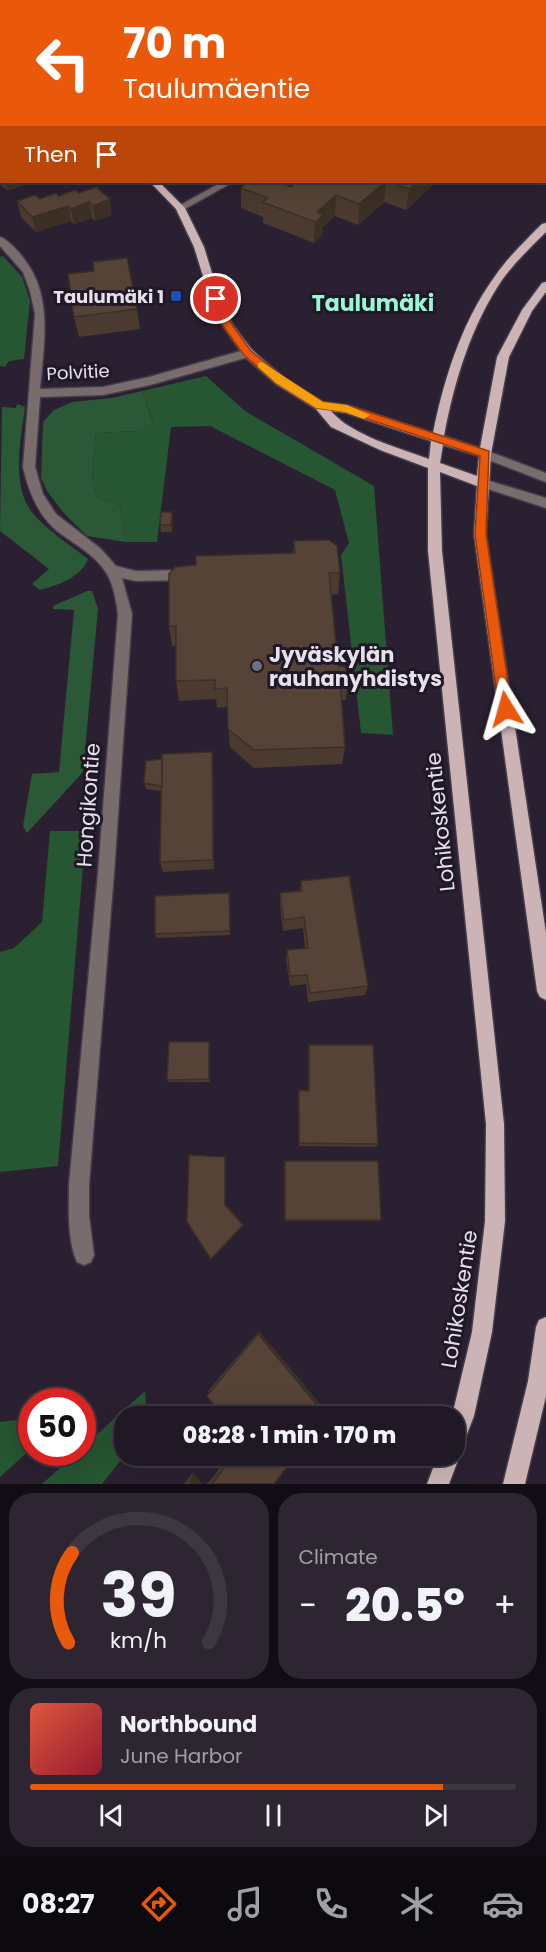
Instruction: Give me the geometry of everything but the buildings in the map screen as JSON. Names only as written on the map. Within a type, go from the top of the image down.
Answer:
[{"type":"main road","points":[[155,183],[180,208],[199,247],[228,326],[248,353],[280,381],[320,406],[335,424],[384,447],[483,483]]},
{"type":"main road","name":"Lohikoskentie","points":[[465,1408],[483,1332],[495,1221],[495,1124],[435,551],[434,466],[438,438],[464,341],[496,281],[518,254],[546,226]]},
{"type":"main road","points":[[546,285],[527,310],[503,357],[485,454],[480,534],[546,991]]},
{"type":"main road","points":[[320,406],[347,409],[485,454]]},
{"type":"main road","points":[[514,1484],[539,1381],[546,1327]]},
{"type":"main road","points":[[438,1484],[444,1466]]},
{"type":"street","points":[[180,208],[226,183]]},
{"type":"street","name":"Polvitie","points":[[0,240],[19,257],[31,274],[37,293],[40,314],[35,393],[103,391],[150,381],[248,353]]},
{"type":"street","name":"Hongikontie","points":[[35,393],[29,467],[34,489],[45,510],[62,528],[94,550],[112,570],[121,595],[124,614],[105,885],[79,1185],[79,1216],[84,1255]]},
{"type":"street","points":[[485,454],[546,478]]},
{"type":"street","points":[[483,483],[546,503]]},
{"type":"street","points":[[112,570],[136,576],[190,575]]},
{"type":"green space","points":[[3,256],[22,277],[30,301],[24,359],[9,361],[5,367],[0,366],[0,257]]},
{"type":"green space","points":[[206,376],[245,411],[374,486],[393,735],[361,733],[341,555],[349,543],[335,490],[210,426],[171,427],[157,542],[126,542],[120,505],[98,498],[92,479],[96,433],[140,431],[153,422],[142,391]]},
{"type":"green space","points":[[142,391],[153,423],[140,431],[96,433],[92,479],[98,498],[120,505],[126,542],[87,536],[63,512],[47,491],[41,478],[43,422],[54,410],[72,402],[112,398]]},
{"type":"green space","points":[[17,404],[25,407],[19,474],[25,500],[31,511],[44,524],[88,559],[75,575],[62,583],[40,590],[32,584],[49,569],[0,531],[2,407],[16,408]]},
{"type":"green space","points":[[92,591],[98,609],[83,772],[27,833],[23,826],[32,774],[59,772],[74,610],[53,609],[53,606]]},
{"type":"green space","points":[[50,831],[86,831],[58,1166],[0,1172],[0,952],[14,948],[42,922]]},
{"type":"green space","points":[[145,1391],[146,1406],[128,1406]]},
{"type":"green space","points":[[114,1419],[114,1466],[116,1466],[102,1484],[42,1484],[62,1466],[96,1466],[96,1435]]},
{"type":"green space","points":[[18,1420],[18,1461],[0,1477],[0,1422]]},
{"type":"slow traffic","points":[[262,365],[280,381],[320,406],[347,409],[364,415]]},
{"type":"place","name":"Taulumäki 1","points":[[176,296]]},
{"type":"place","name":"Jyväskylän rauhanyhdistys","points":[[257,666]]},
{"type":"district","name":"Taulumäki","points":[[373,303]]},
{"type":"route","points":[[216,299],[228,326],[248,353],[280,381],[320,406],[347,409],[485,454],[480,534],[506,709]]}]
